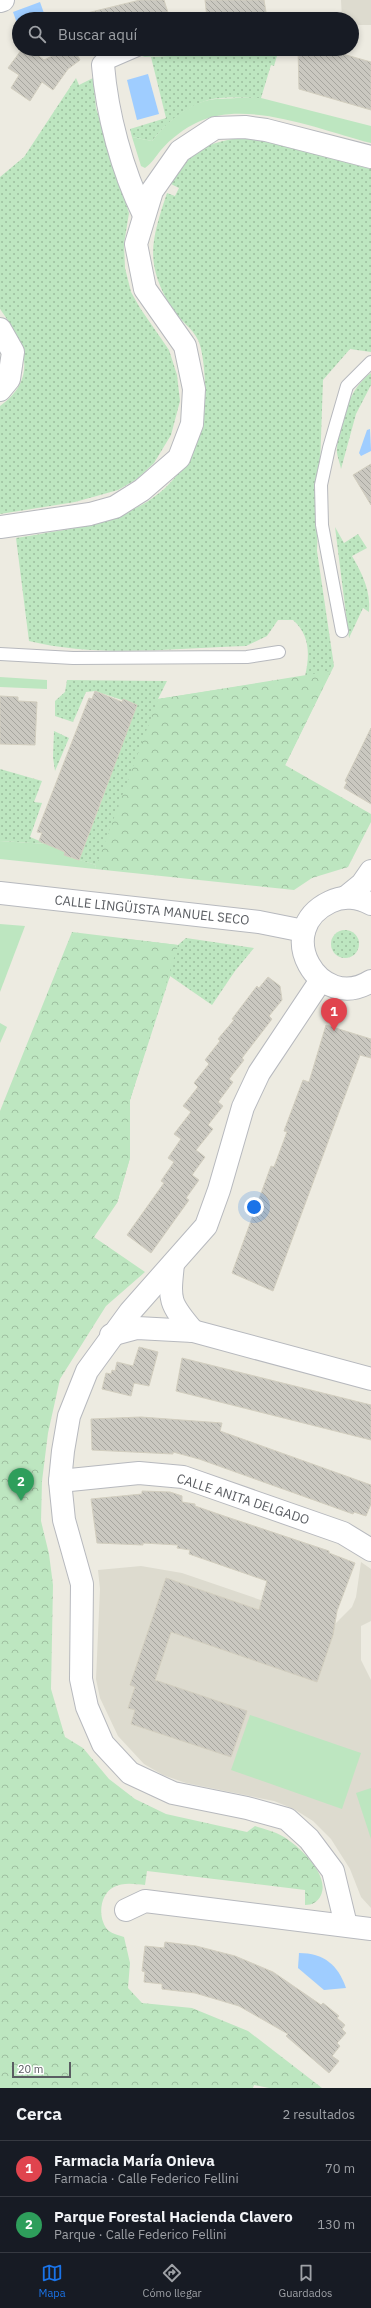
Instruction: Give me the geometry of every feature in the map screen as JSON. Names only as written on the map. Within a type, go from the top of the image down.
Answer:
[{"type":"street","points":[[103,65],[106,100],[136,198],[144,215]]},
{"type":"street","points":[[0,527],[90,514],[115,507],[142,490],[179,458],[192,424],[194,389],[185,346],[145,289],[136,244],[152,191],[180,151],[214,128],[245,127],[266,130],[371,157]]},
{"type":"street","points":[[0,329],[13,352],[9,379],[0,390]]},
{"type":"street","points":[[369,984],[344,988],[333,986],[321,980],[306,960],[303,948],[304,931],[312,914],[322,905],[346,897],[362,884],[371,870]]},
{"type":"street","name":"CALLE LINGÜISTA MANUEL SECO","points":[[0,893],[259,922],[304,931]]},
{"type":"street","points":[[346,897],[358,899],[371,904]]},
{"type":"street","points":[[321,980],[259,1073],[243,1107],[222,1183],[206,1226],[111,1335],[87,1371],[69,1416],[60,1481],[64,1520],[82,1584],[81,1679],[87,1707],[103,1744],[130,1773],[173,1793],[247,1808],[287,1819],[309,1839],[333,1871],[346,1925]]},
{"type":"street","points":[[173,1264],[170,1290],[174,1308],[193,1331]]},
{"type":"street","points":[[139,1303],[163,1329]]},
{"type":"street","points":[[139,1303],[193,1331]]},
{"type":"street","points":[[111,1335],[137,1328],[193,1331],[371,1379]]},
{"type":"street","name":"CALLE ANITA DELGADO","points":[[60,1481],[139,1473],[182,1477],[343,1533],[371,1550]]},
{"type":"street","points":[[126,1910],[145,1901],[371,1929]]},
{"type":"lane","points":[[103,65],[124,56]]},
{"type":"lane","points":[[342,631],[322,525],[321,485],[329,448],[347,386],[371,362]]},
{"type":"lane","points":[[0,654],[73,658],[239,657],[279,652]]},
{"type":"shaded area","points":[[341,0],[371,0],[371,25],[359,25],[359,12],[342,12]]},
{"type":"shaded area","points":[[361,1562],[371,1569],[371,1621],[361,1626],[361,1660],[371,1680],[371,1908],[361,1897],[350,1869],[331,1839],[313,1821],[294,1809],[274,1801],[186,1783],[163,1775],[144,1764],[118,1736],[100,1698],[96,1679],[100,1589],[98,1570],[141,1566],[182,1573],[334,1625],[352,1607],[356,1597]]},
{"type":"green space","points":[[277,56],[274,66],[271,65],[261,98],[214,99],[200,103],[177,116],[163,128],[152,141],[132,137],[130,129],[166,118],[151,57]]},
{"type":"green space","points":[[76,78],[79,85],[93,78],[96,108],[129,213],[124,244],[125,268],[131,292],[140,308],[169,350],[177,375],[180,401],[171,435],[154,463],[137,479],[118,490],[75,502],[0,514],[0,406],[12,395],[20,383],[24,371],[24,359],[16,334],[0,309],[0,177],[24,157]]},
{"type":"green space","points":[[261,98],[371,126],[371,143],[284,119],[261,115],[239,114],[217,116],[193,124],[173,138],[145,168],[141,166],[132,137],[152,141],[170,121],[192,106],[212,99]]},
{"type":"green space","points":[[257,138],[371,169],[371,352],[350,349],[323,380],[317,551],[334,666],[263,810],[280,680],[305,676],[307,668],[308,653],[306,639],[299,626],[293,620],[278,620],[267,636],[246,646],[109,651],[55,646],[29,641],[16,538],[95,523],[120,515],[143,504],[163,490],[180,471],[194,446],[202,424],[205,407],[202,352],[198,340],[193,332],[173,310],[164,294],[154,265],[154,239],[167,193],[175,196],[179,188],[169,183],[183,164],[198,151],[206,147],[227,140]]},
{"type":"green space","points":[[371,373],[371,385],[356,414],[341,469],[337,450],[343,417],[357,387]]},
{"type":"green space","points":[[335,527],[344,543],[358,534],[367,548],[352,556],[367,590],[369,597],[369,612],[363,608],[349,638]]},
{"type":"green space","points":[[331,671],[285,765],[371,814],[371,822],[348,867],[312,878],[294,890],[95,869],[158,699]]},
{"type":"green space","points":[[0,677],[47,680],[47,689],[0,687]]},
{"type":"green space","points":[[67,680],[167,681],[158,699],[274,681],[95,869],[96,865],[79,860],[104,794],[132,706],[136,707],[137,705],[95,691],[86,692],[73,722],[55,716],[55,701],[65,692]]},
{"type":"green space","points":[[54,731],[69,738],[55,771],[53,757]]},
{"type":"green space","points":[[0,769],[42,781],[34,802],[42,803],[30,837],[47,844],[0,841]]},
{"type":"green space","points":[[0,841],[47,844],[65,852],[64,855],[96,865],[95,869],[0,859]]},
{"type":"green space","points":[[0,924],[25,926],[0,992]]},
{"type":"green space","points":[[345,930],[351,931],[355,934],[358,938],[358,950],[355,954],[351,957],[345,958],[339,957],[335,954],[332,950],[331,944],[332,938],[335,934],[339,931]]},
{"type":"green space","points":[[72,932],[178,945],[130,1100],[130,1158],[117,1203],[94,1237],[145,1272],[106,1306],[60,1379],[48,1433],[42,1481],[41,1521],[49,1554],[53,1585],[51,1689],[65,1737],[83,1748],[109,1779],[135,1799],[166,1814],[247,1832],[255,1826],[270,1831],[281,1835],[298,1847],[312,1862],[321,1879],[323,1887],[320,1897],[314,1903],[310,1904],[305,1905],[305,1890],[147,1871],[145,1885],[121,1884],[109,1890],[103,1901],[101,1914],[105,1926],[109,1931],[124,1937],[130,1963],[128,1988],[142,2003],[192,2008],[248,2031],[322,2088],[269,2088],[254,2085],[253,2088],[0,2088],[0,1111]]},
{"type":"green space","points":[[186,938],[254,948],[235,971],[212,1005],[170,976],[130,1100],[130,1158],[117,1203],[107,1196],[127,939],[178,945]]},
{"type":"green space","points":[[0,1023],[7,1027],[0,1043]]},
{"type":"green space","points":[[250,1715],[361,1753],[342,1809],[231,1770]]},
{"type":"green space","points":[[371,1788],[371,1839],[356,1793]]},
{"type":"water","points":[[40,2],[44,12],[13,12]]},
{"type":"water","points":[[148,74],[159,114],[137,120],[127,80]]},
{"type":"water","points":[[370,429],[371,451],[361,456],[359,453],[367,430]]},
{"type":"water","points":[[299,1953],[316,1955],[329,1962],[339,1973],[346,1988],[324,1990],[298,1968]]},
{"type":"building","points":[[140,0],[164,0],[168,12],[91,12]]},
{"type":"building","points":[[205,0],[264,0],[266,12],[206,12]]},
{"type":"building","points":[[17,56],[39,56],[44,60],[52,56],[78,56],[80,60],[68,69],[53,90],[42,82],[30,101],[11,88],[19,75],[8,68]]},
{"type":"building","points":[[298,56],[350,56],[371,62],[371,110],[299,89]]},
{"type":"building","points":[[371,464],[371,505],[353,475]]},
{"type":"building","points":[[95,691],[122,702],[123,699],[137,705],[79,860],[64,855],[65,852],[39,841],[42,833],[37,832],[89,698],[92,699]]},
{"type":"building","points":[[0,696],[18,697],[18,701],[37,702],[35,745],[0,744]]},
{"type":"building","points":[[371,728],[371,804],[344,788],[347,782],[345,781]]},
{"type":"building","points":[[268,977],[280,986],[282,1000],[269,1016],[272,1019],[242,1058],[244,1060],[229,1079],[233,1082],[218,1102],[223,1106],[208,1125],[213,1129],[196,1150],[205,1157],[192,1175],[199,1180],[186,1198],[189,1200],[151,1253],[127,1235],[164,1183],[161,1181],[174,1162],[168,1158],[181,1139],[174,1134],[191,1112],[183,1106],[198,1087],[194,1083],[209,1064],[205,1060],[220,1041],[218,1039],[234,1020],[232,1019],[257,986],[259,988]]},
{"type":"building","points":[[326,1025],[371,1039],[371,1058],[360,1055],[273,1291],[232,1273],[271,1166],[274,1167],[287,1132],[284,1131],[303,1080],[309,1082]]},
{"type":"building","points":[[139,1347],[158,1352],[149,1386],[134,1383],[131,1396],[102,1389],[106,1373],[111,1374],[112,1370],[115,1371],[117,1362],[133,1366]]},
{"type":"building","points":[[182,1358],[371,1405],[371,1440],[176,1391]]},
{"type":"building","points":[[141,1417],[222,1423],[220,1431],[371,1485],[371,1504],[366,1516],[354,1512],[353,1514],[199,1459],[173,1452],[173,1454],[92,1450],[91,1419]]},
{"type":"building","points":[[142,1491],[170,1492],[182,1496],[182,1502],[195,1504],[195,1506],[329,1551],[329,1553],[355,1563],[337,1611],[333,1635],[317,1682],[171,1632],[155,1680],[247,1711],[231,1757],[131,1724],[135,1710],[128,1708],[135,1687],[130,1685],[166,1578],[259,1610],[267,1581],[189,1554],[190,1550],[177,1548],[178,1545],[97,1543],[91,1499],[142,1494]]},
{"type":"building","points":[[165,1942],[196,1946],[235,1956],[273,1972],[321,2005],[323,2003],[339,2016],[337,2018],[345,2025],[342,2029],[346,2033],[337,2043],[340,2046],[332,2056],[339,2061],[329,2073],[286,2036],[288,2034],[239,2006],[195,1993],[162,1989],[162,1984],[144,1982],[145,1972],[142,1971],[145,1946],[164,1948]]},
{"type":"place","name":"Farmacia María Onieva","points":[[334,1031]]},
{"type":"place","name":"Parque Forestal Hacienda Clavero","points":[[21,1501]]}]
